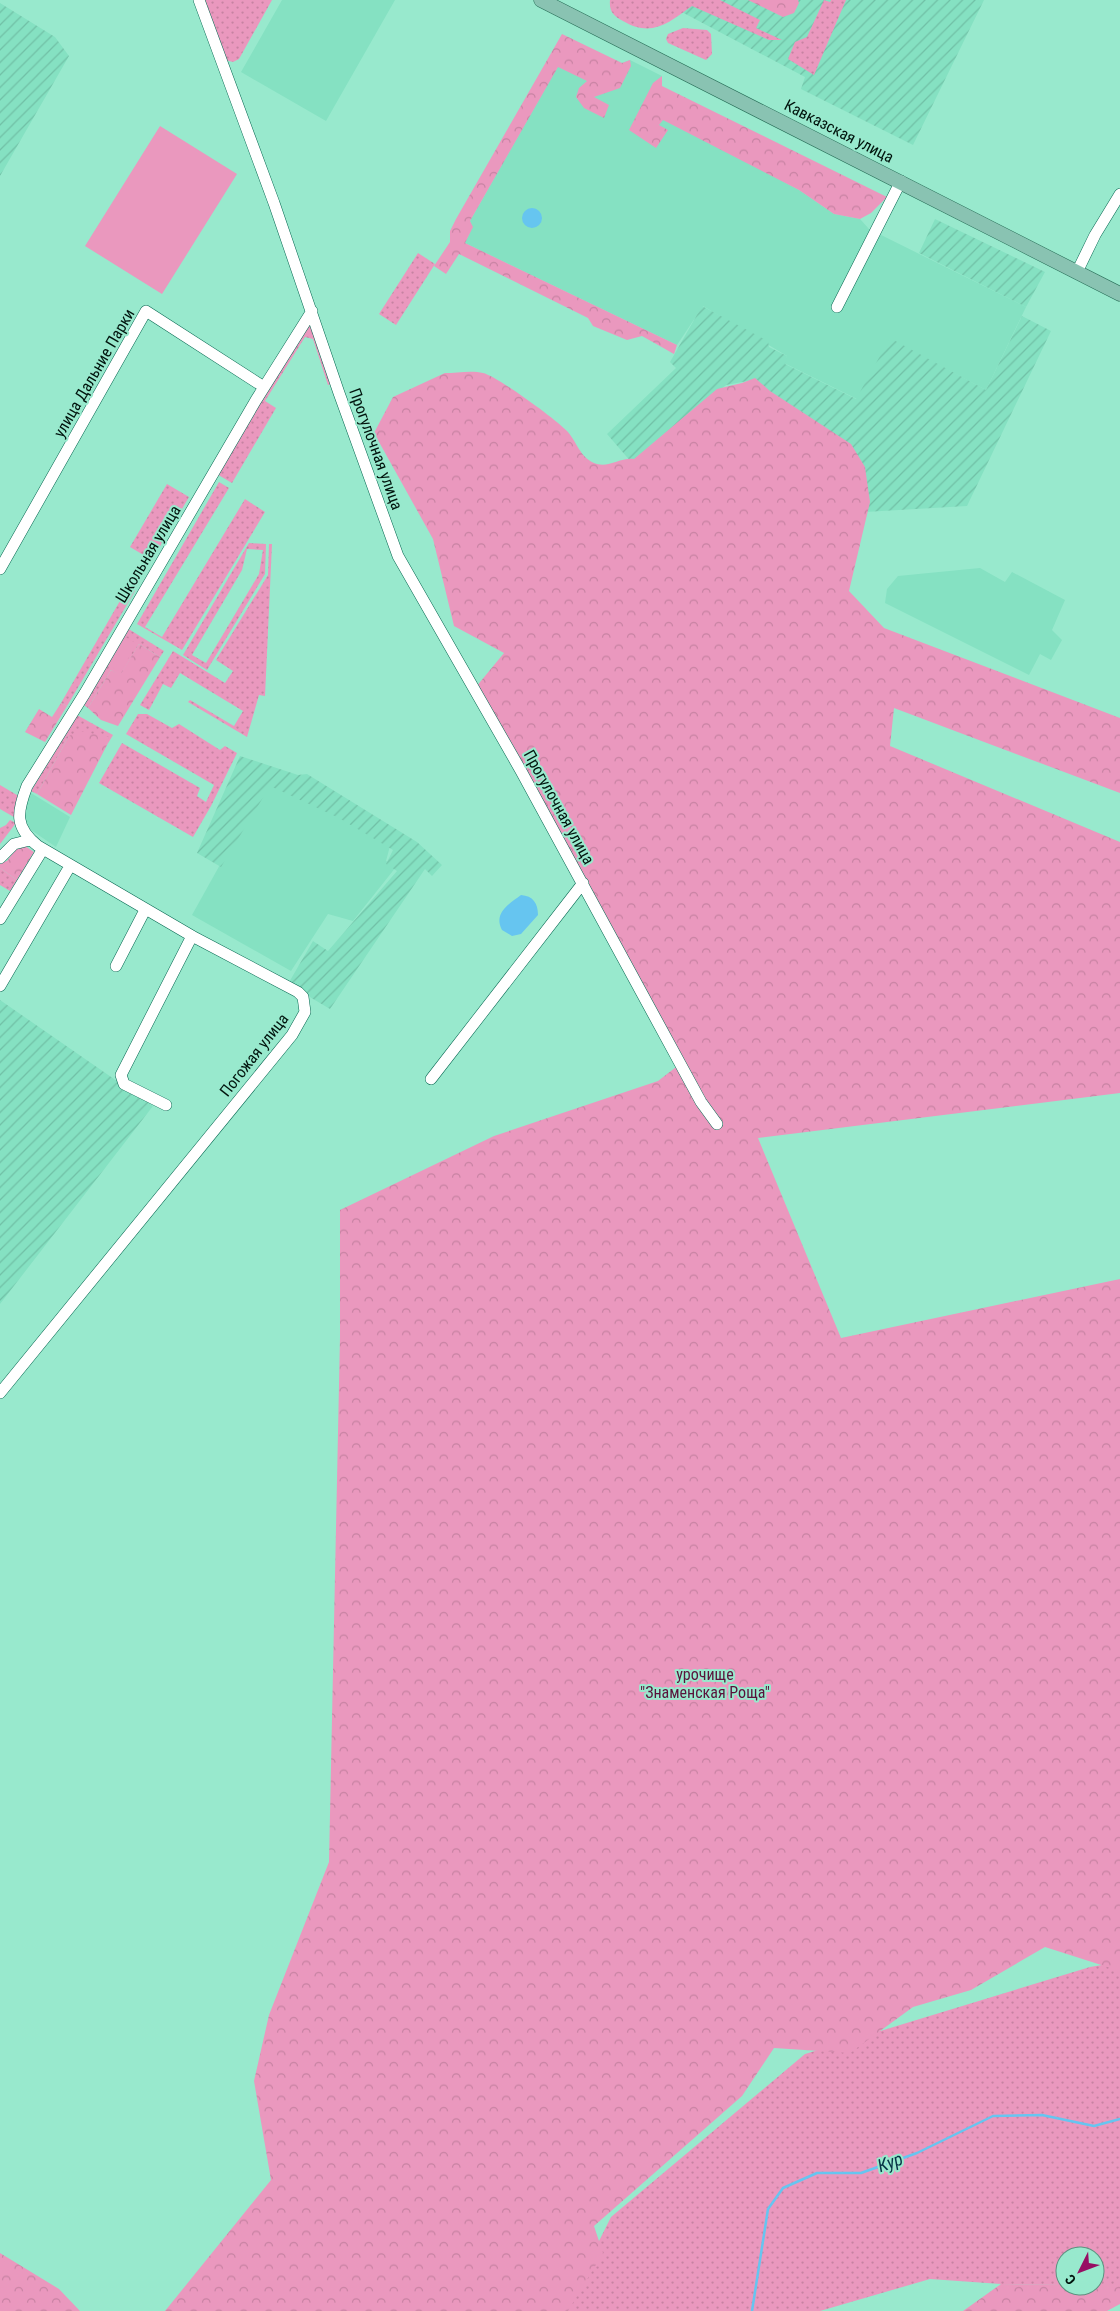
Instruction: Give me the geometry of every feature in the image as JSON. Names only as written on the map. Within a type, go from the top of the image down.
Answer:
[{"type":"main road","name":"Кавказская улица","points":[[541,0],[901,181],[1120,294]]},
{"type":"street","name":"Прогулочная улица","points":[[199,0],[312,311],[339,393],[398,556],[582,882],[702,1102],[717,1124]]},
{"type":"street","points":[[837,307],[901,181]]},
{"type":"street","points":[[1077,272],[1095,235],[1120,194]]},
{"type":"street","name":"улица Дальние Парки","points":[[0,569],[146,311],[264,387]]},
{"type":"street","name":"Школьная улица","points":[[18,817],[20,803],[27,786],[85,693],[264,387],[312,311]]},
{"type":"street","name":"Погожая улица","points":[[0,1393],[292,1035],[305,1012],[303,997],[298,992],[145,910],[43,850],[30,840],[22,830],[18,817]]},
{"type":"street","points":[[0,858],[14,844],[30,840]]},
{"type":"street","points":[[0,919],[43,850]]},
{"type":"street","points":[[0,986],[70,866]]},
{"type":"street","name":"Прогулочная улица","points":[[431,1079],[582,882]]},
{"type":"street","points":[[116,966],[145,910]]},
{"type":"street","points":[[166,1106],[124,1084],[121,1076],[192,936]]},
{"type":"shaded area","points":[[282,0],[395,0],[326,121],[241,72]]},
{"type":"shaded area","points":[[659,0],[984,0],[913,145],[801,89],[805,77]]},
{"type":"shaded area","points":[[0,3],[55,37],[69,56],[0,176]]},
{"type":"shaded area","points":[[630,60],[662,76],[661,86],[698,136],[799,190],[834,214],[860,219],[869,229],[1026,307],[986,390],[890,339],[857,399],[784,363],[787,356],[703,306],[677,345],[465,243],[472,227],[470,221],[558,66],[622,63]]},
{"type":"shaded area","points":[[935,219],[1045,272],[1026,307],[919,253]]},
{"type":"shaded area","points":[[702,306],[768,341],[769,347],[787,356],[785,364],[856,399],[890,338],[986,390],[1022,316],[1051,331],[967,506],[865,512],[753,380],[726,385],[632,463],[607,434],[676,368],[670,362]]},
{"type":"shaded area","points":[[980,568],[1005,582],[1012,572],[1065,600],[1052,630],[1062,640],[1051,660],[1040,654],[1029,675],[885,603],[887,589],[898,576]]},
{"type":"shaded area","points":[[240,756],[298,775],[307,774],[417,842],[442,865],[432,876],[425,869],[330,1009],[288,984],[313,941],[328,951],[397,871],[386,864],[393,850],[339,818],[270,786],[221,867],[197,853]]},
{"type":"shaded area","points":[[266,782],[317,805],[390,846],[386,861],[396,867],[353,921],[328,914],[291,971],[192,915]]},
{"type":"shaded area","points":[[31,793],[70,817],[56,847],[24,823],[24,807]]},
{"type":"shaded area","points":[[0,1000],[153,1106],[0,1304]]},
{"type":"green space","points":[[202,0],[272,0],[239,59],[233,62],[225,60]]},
{"type":"green space","points":[[610,0],[720,0],[760,20],[756,28],[782,40],[769,40],[692,6],[667,23],[659,26],[643,28],[633,26],[612,13]]},
{"type":"green space","points":[[748,0],[798,0],[799,3],[794,13],[783,17]]},
{"type":"green space","points":[[824,0],[830,2],[831,0],[846,0],[814,75],[788,59],[795,42],[807,37]]},
{"type":"green space","points":[[683,28],[707,30],[711,34],[712,54],[706,60],[668,43],[666,39],[668,34]]},
{"type":"green space","points":[[562,34],[622,63],[630,60],[631,66],[620,88],[594,97],[609,105],[604,118],[584,108],[576,97],[579,88],[587,81],[558,67],[470,221],[473,227],[465,243],[677,345],[674,354],[642,336],[627,340],[593,326],[588,318],[459,254],[446,274],[434,266],[450,242],[450,231],[456,219]]},
{"type":"green space","points":[[662,76],[662,86],[887,197],[871,213],[860,219],[834,214],[799,190],[663,120],[659,125],[668,130],[656,148],[629,130],[653,83]]},
{"type":"green space","points":[[160,126],[237,174],[162,294],[85,246]]},
{"type":"green space","points":[[418,253],[435,264],[396,325],[379,314]]},
{"type":"green space","points":[[309,316],[338,382],[328,385],[313,339],[305,337],[265,401],[276,408],[232,483],[215,473]]},
{"type":"green space","name":"урочище \"Знаменская Роща\"","points":[[479,372],[501,382],[561,425],[585,457],[594,463],[604,465],[634,459],[717,389],[755,378],[770,391],[851,444],[865,467],[870,502],[849,591],[884,628],[1120,718],[1120,793],[894,708],[890,746],[1120,842],[1120,1093],[758,1138],[841,1338],[1120,1279],[1120,1971],[1045,1947],[971,1990],[913,2007],[850,2053],[774,2048],[742,2096],[594,2226],[603,2253],[568,2311],[165,2311],[271,2180],[254,2081],[269,2015],[329,1862],[340,1337],[340,1210],[494,1136],[658,1081],[680,1064],[471,693],[504,653],[454,626],[433,539],[374,433],[393,397],[445,373]]},
{"type":"green space","points":[[219,482],[229,488],[145,627],[162,637],[245,499],[265,512],[182,650],[137,624]]},
{"type":"green space","points":[[167,484],[189,497],[152,560],[130,547]]},
{"type":"green space","points":[[249,543],[266,544],[265,574],[207,670],[183,655]],"holes":[[[247,549],[263,550],[259,574],[206,663],[192,655],[242,570]]]},
{"type":"green space","points":[[269,544],[272,544],[265,696],[259,695],[247,737],[188,702],[190,700],[234,726],[243,711],[180,673],[171,688],[163,684],[149,710],[140,705],[173,651],[225,683],[233,671],[216,660],[268,575]]},
{"type":"green space","points":[[128,587],[135,591],[67,706],[61,703]]},
{"type":"green space","points":[[127,628],[164,651],[160,657],[139,644],[120,676],[111,670],[88,708],[81,703]]},
{"type":"green space","points":[[124,636],[137,644],[120,672],[107,664]]},
{"type":"green space","points":[[139,644],[160,657],[118,726],[101,720],[88,708],[111,670],[120,675]]},
{"type":"green space","points":[[61,703],[67,706],[45,742],[25,732],[39,709],[52,717]]},
{"type":"green space","points":[[138,714],[147,714],[172,728],[179,724],[220,750],[225,746],[237,753],[211,806],[193,837],[99,783],[122,743],[200,788],[197,796],[206,802],[214,785],[126,734]]},
{"type":"green space","points":[[77,715],[113,735],[107,745],[108,737],[69,736],[37,794],[31,791]]},
{"type":"green space","points":[[79,731],[109,737],[107,745],[71,815],[37,794],[69,736]]},
{"type":"green space","points":[[0,785],[22,798],[19,820],[0,809]]},
{"type":"green space","points":[[10,820],[16,823],[0,844],[0,828]]},
{"type":"green space","points":[[18,846],[25,846],[34,852],[17,880],[0,868],[0,863],[7,861]]},
{"type":"green space","points":[[0,868],[17,880],[10,891],[0,885]]},
{"type":"green space","points":[[1120,1962],[1120,2285],[1105,2285],[1105,2246],[1055,2246],[1055,2285],[1001,2284],[930,2279],[820,2311],[564,2311],[611,2217],[805,2054],[1090,1967]]},
{"type":"green space","points":[[0,2253],[59,2289],[80,2311],[0,2311]]},
{"type":"green space","points":[[1001,2284],[1055,2284],[1055,2296],[1105,2296],[1105,2285],[1120,2285],[1120,2304],[1107,2311],[963,2311]]},
{"type":"water","points":[[532,208],[539,211],[542,218],[539,225],[532,228],[525,225],[522,218],[525,211]]},
{"type":"water","points":[[521,895],[529,897],[534,901],[538,915],[521,934],[512,936],[502,930],[499,919],[504,910]]},
{"type":"waterway","name":"Кур","points":[[752,2311],[768,2209],[783,2188],[817,2173],[861,2173],[917,2153],[993,2116],[1042,2115],[1094,2126],[1120,2119]]}]
